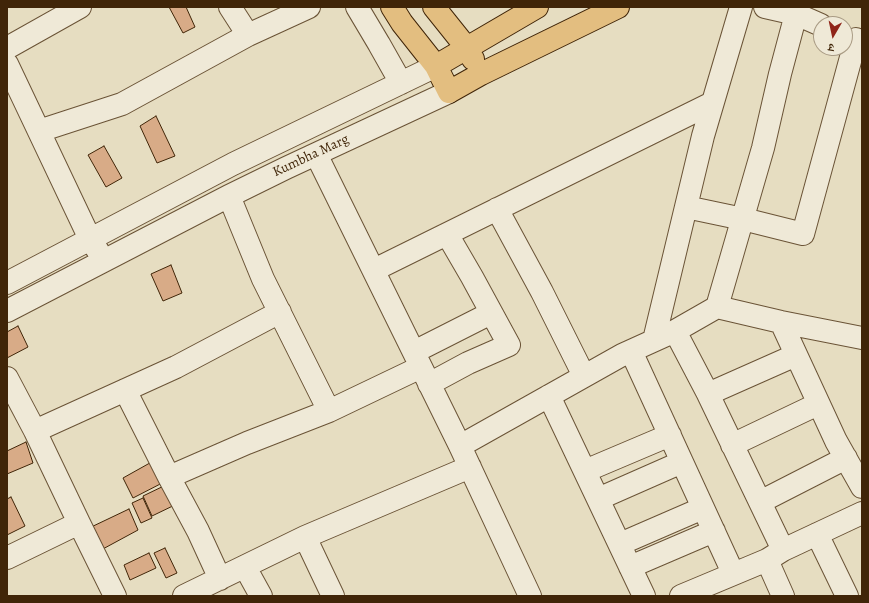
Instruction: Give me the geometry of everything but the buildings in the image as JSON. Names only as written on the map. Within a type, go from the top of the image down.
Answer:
[{"type":"main road","points":[[392,7],[436,66],[449,92]]},
{"type":"main road","points":[[434,7],[466,47],[481,74]]},
{"type":"main road","name":"Kumbha Marg","points":[[436,66],[466,47],[510,12],[537,7]]},
{"type":"main road","name":"Kumbha Marg","points":[[449,92],[481,74],[614,8]]},
{"type":"street","points":[[7,48],[80,7]]},
{"type":"street","points":[[230,7],[248,35]]},
{"type":"street","points":[[38,131],[122,104],[248,35],[309,7]]},
{"type":"street","points":[[357,7],[380,44],[401,83]]},
{"type":"street","points":[[654,340],[702,136],[741,7]]},
{"type":"street","points":[[765,7],[796,14],[813,21]]},
{"type":"street","points":[[717,307],[728,265],[743,219],[796,14]]},
{"type":"street","points":[[686,208],[743,219],[803,234],[854,38]]},
{"type":"street","points":[[7,64],[90,239],[103,261]]},
{"type":"street","name":"Kumbha Marg","points":[[7,283],[233,164],[436,66]]},
{"type":"street","name":"Kumbha Marg","points":[[7,311],[229,196],[449,92]]},
{"type":"street","points":[[374,270],[712,103]]},
{"type":"street","points":[[316,154],[460,446],[530,596]]},
{"type":"street","points":[[229,196],[263,279],[330,411]]},
{"type":"street","points":[[497,209],[542,292],[584,376]]},
{"type":"street","points":[[421,368],[468,363],[509,345],[447,234]]},
{"type":"street","points":[[460,446],[631,350],[675,331],[717,307],[781,322],[862,338]]},
{"type":"street","points":[[35,430],[176,367],[280,312]]},
{"type":"street","points":[[169,477],[247,443],[330,411],[421,368],[491,314]]},
{"type":"street","points":[[781,322],[818,404],[862,487]]},
{"type":"street","points":[[675,331],[708,394],[760,502],[775,555],[783,596]]},
{"type":"street","points":[[631,350],[733,573]]},
{"type":"street","points":[[708,394],[796,355]]},
{"type":"street","points":[[7,378],[35,430],[115,596]]},
{"type":"street","points":[[124,390],[198,531],[220,579]]},
{"type":"street","points":[[549,396],[644,596]]},
{"type":"street","points":[[732,445],[818,404]]},
{"type":"street","points":[[585,472],[670,435]]},
{"type":"street","points":[[760,502],[846,458]]},
{"type":"street","points":[[598,499],[682,462]]},
{"type":"street","points":[[184,596],[305,538],[470,467]]},
{"type":"street","points":[[620,544],[703,508]]},
{"type":"street","points":[[681,596],[775,555],[862,513]]},
{"type":"street","points":[[7,558],[79,523]]},
{"type":"street","points":[[630,567],[714,531]]},
{"type":"street","points":[[817,534],[847,596]]},
{"type":"street","points":[[305,538],[331,595]]},
{"type":"street","points":[[244,567],[261,596]]}]
